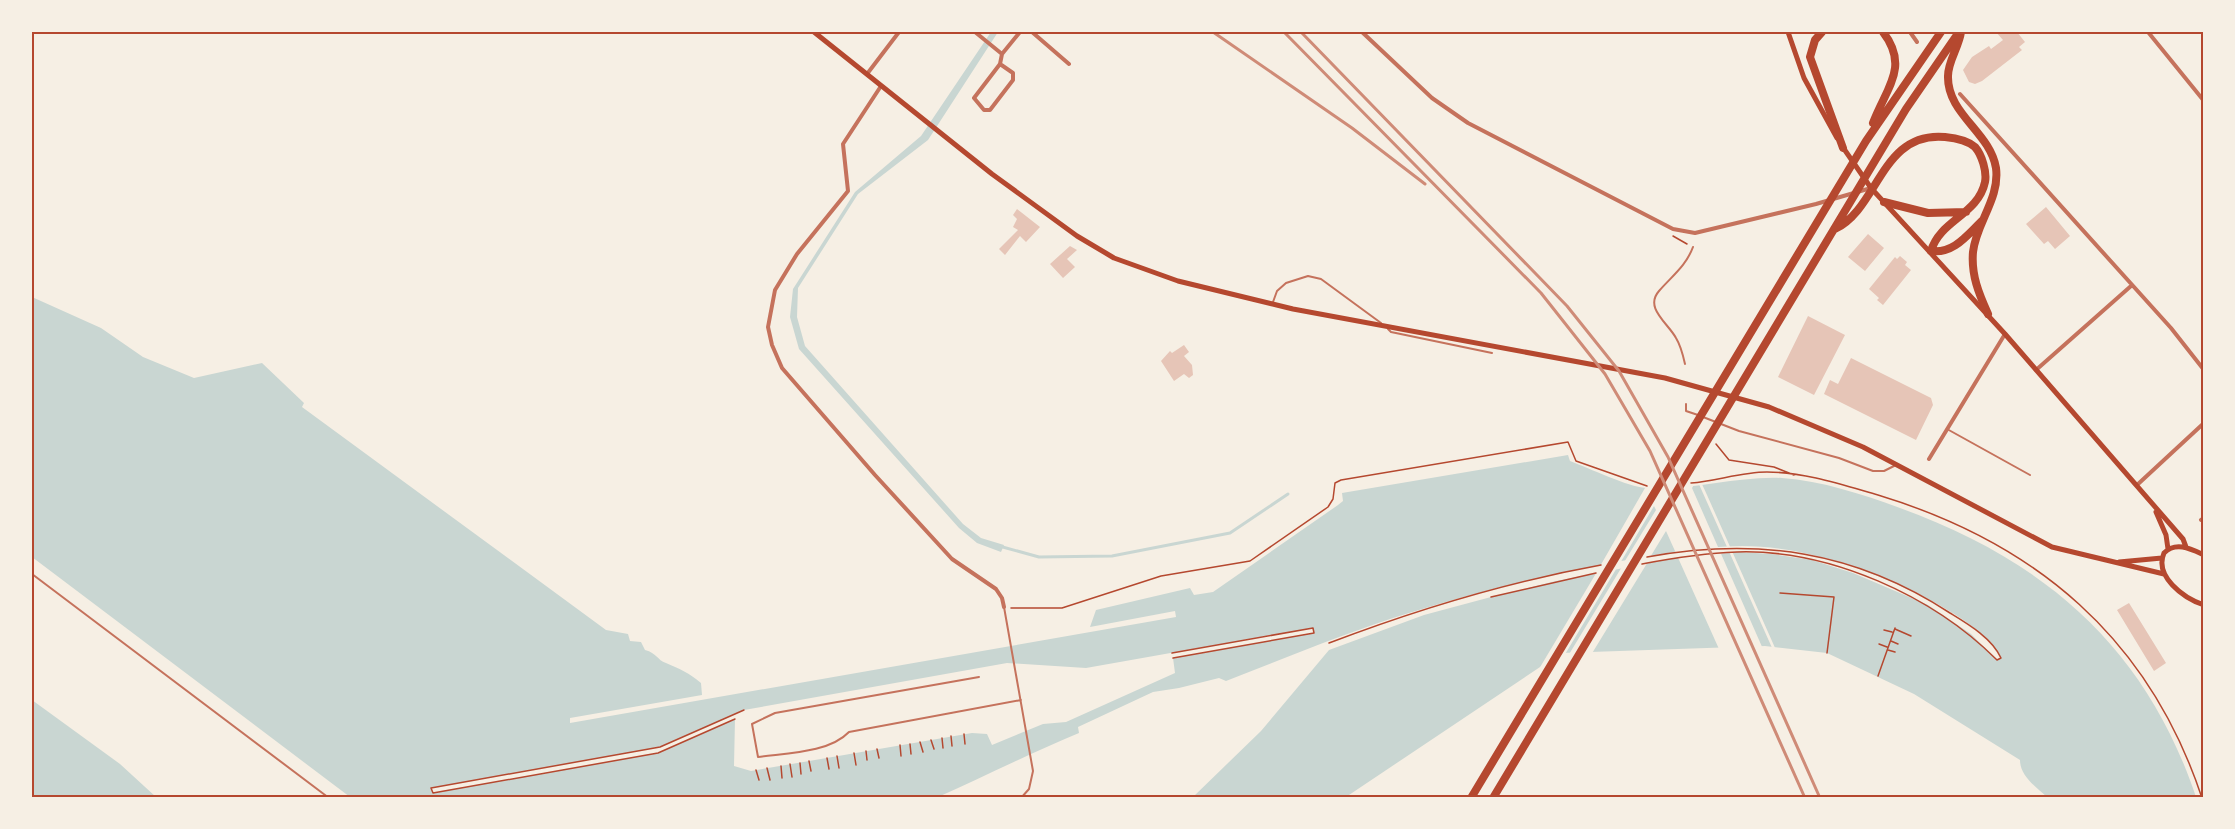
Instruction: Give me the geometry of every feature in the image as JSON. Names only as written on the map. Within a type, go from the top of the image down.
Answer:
[{"type":"highway","points":[[1822,32],[1815,40],[1810,57],[1843,148]]},
{"type":"highway","points":[[1866,141],[1896,68],[1893,44],[1883,32]]},
{"type":"highway","points":[[1471,798],[1866,141],[1941,32]]},
{"type":"highway","points":[[1493,798],[1881,152],[1927,77],[1960,32]]},
{"type":"highway","points":[[1960,32],[1948,75],[1950,91],[1957,108],[1992,152],[1996,170],[1996,184],[1973,251],[1973,273],[1988,314]]},
{"type":"highway","points":[[1834,230],[1848,223],[1893,157],[1915,141],[1941,136],[1958,138],[1975,147],[1983,162],[1986,179],[1981,196],[1968,212],[1935,238],[1931,251],[1943,253],[1956,246],[1983,220]]},
{"type":"highway","points":[[1884,202],[1928,213],[1968,212]]},
{"type":"main road","points":[[814,32],[939,132],[1077,236],[1114,258],[1178,280],[1293,309],[1665,378],[1769,407],[1863,447],[1894,466],[2052,547],[2164,574],[2182,593],[2204,605]]},
{"type":"main road","points":[[1788,32],[1804,78],[1843,148],[1863,178],[1988,314],[2137,485],[2182,539],[2186,547]]},
{"type":"main road","points":[[2153,505],[2166,535],[2168,549],[2162,558],[2164,574]]},
{"type":"main road","points":[[2168,549],[2186,547],[2204,555]]},
{"type":"main road","points":[[2117,562],[2162,558]]},
{"type":"street","points":[[866,74],[899,32]]},
{"type":"street","points":[[975,32],[1002,54]]},
{"type":"street","points":[[1000,64],[1013,73],[1013,80],[990,110],[984,110],[974,98],[1000,64],[1002,54],[1020,32]]},
{"type":"street","points":[[1032,32],[1069,64]]},
{"type":"street","points":[[1362,32],[1432,98],[1468,123],[1672,229],[1695,233],[1851,195],[1871,188]]},
{"type":"street","points":[[1910,32],[1917,42]]},
{"type":"street","points":[[2148,32],[2204,100]]},
{"type":"street","points":[[881,86],[843,144],[848,191],[797,254],[776,290],[768,327],[772,345],[782,368],[875,475],[952,559],[996,589],[1002,597],[1004,607]]},
{"type":"street","points":[[1960,94],[2171,328],[2204,370]]},
{"type":"street","points":[[1851,195],[1863,178]]},
{"type":"street","points":[[2036,370],[2131,286]]},
{"type":"street","points":[[1929,459],[2005,334]]},
{"type":"street","points":[[2137,485],[2204,423]]},
{"type":"lane","points":[[1685,364],[1675,336],[1655,310],[1653,302],[1657,293],[1686,262],[1694,247]]},
{"type":"lane","points":[[1272,304],[1277,291],[1286,283],[1308,276],[1321,279],[1372,314],[1391,332],[1492,354]]},
{"type":"lane","points":[[1686,404],[1686,411],[1739,430],[1802,446],[1873,471],[1884,471],[1894,466]]},
{"type":"lane","points":[[1947,429],[2030,475]]},
{"type":"lane","points":[[32,574],[329,798]]},
{"type":"lane","points":[[1004,607],[1033,771],[1029,789],[1021,798]]},
{"type":"lane","points":[[979,677],[775,713],[752,724],[758,758],[831,744],[840,741],[849,732],[1021,700]]},
{"type":"path","points":[[1713,440],[1729,460],[1774,467],[1797,476]]},
{"type":"path","points":[[1004,607],[1062,608],[1161,576],[1250,561],[1328,507],[1334,499],[1335,483],[1341,480],[1568,442],[1576,461],[1646,486]]},
{"type":"path","points":[[1740,475],[1768,472],[1853,488],[1957,523],[2001,547],[2077,601],[2105,629],[2158,700],[2186,754],[2202,798]]},
{"type":"path","points":[[1632,566],[1676,558],[1738,552],[1812,560],[1881,583],[1928,605],[1971,634],[1997,660],[2001,658],[1975,629],[1931,600],[1895,582],[1814,555],[1741,546],[1676,552],[1642,558]]},
{"type":"path","points":[[1329,643],[1407,613],[1496,588],[1610,563]]},
{"type":"path","points":[[1491,597],[1600,572]]},
{"type":"path","points":[[1780,593],[1834,597],[1827,653]]},
{"type":"path","points":[[1172,653],[1313,628],[1314,633],[1173,658]]},
{"type":"path","points":[[1878,676],[1895,628],[1911,636]]},
{"type":"path","points":[[1884,630],[1893,633]]},
{"type":"path","points":[[1890,641],[1898,644]]},
{"type":"path","points":[[1879,644],[1895,652]]},
{"type":"path","points":[[735,719],[658,753],[433,793],[431,788],[660,747],[744,710]]},
{"type":"path","points":[[964,734],[965,744]]},
{"type":"path","points":[[951,736],[952,746]]},
{"type":"path","points":[[942,738],[943,748]]},
{"type":"path","points":[[931,740],[934,749]]},
{"type":"path","points":[[920,742],[923,752]]},
{"type":"path","points":[[910,744],[911,754]]},
{"type":"path","points":[[900,745],[901,756]]},
{"type":"path","points":[[877,749],[879,759]]},
{"type":"path","points":[[866,751],[867,760]]},
{"type":"path","points":[[854,753],[856,765]]},
{"type":"path","points":[[837,756],[838,768]]},
{"type":"path","points":[[827,758],[829,769]]},
{"type":"path","points":[[809,761],[811,771]]},
{"type":"path","points":[[800,763],[801,774]]},
{"type":"path","points":[[790,764],[792,777]]},
{"type":"path","points":[[781,766],[782,778]]},
{"type":"path","points":[[767,768],[770,780]]},
{"type":"path","points":[[756,770],[759,780]]},
{"type":"shaded area","points":[[991,32],[998,32],[928,140],[858,194],[798,288],[797,317],[805,346],[963,524],[981,538],[1004,545],[1001,552],[977,543],[959,528],[799,349],[790,317],[793,289],[855,192],[921,136]]},
{"type":"shaded area","points":[[32,297],[101,328],[143,357],[194,378],[262,363],[304,403],[302,407],[606,630],[628,634],[630,641],[641,642],[645,650],[701,683],[702,695],[570,718],[570,723],[1176,617],[1175,611],[1090,627],[1096,610],[1190,588],[1194,595],[1213,592],[1338,505],[1343,501],[1342,493],[1568,455],[1570,461],[1619,481],[1646,488],[1782,478],[1827,485],[1900,508],[1953,530],[2001,555],[2045,583],[2084,617],[2119,654],[2149,696],[2175,744],[2196,797],[2047,797],[2026,776],[2020,760],[1914,694],[1827,653],[1765,646],[1561,653],[1346,797],[1193,797],[1261,731],[1329,650],[1424,615],[1491,597],[1556,581],[1676,558],[1738,552],[1812,560],[1853,573],[1928,605],[1971,634],[1997,660],[2001,658],[1987,639],[1964,620],[1896,584],[1853,567],[1809,554],[1742,546],[1663,554],[1512,584],[1386,620],[1226,681],[1219,678],[1153,692],[1078,727],[1079,733],[938,797],[350,797],[32,557]],"holes":[[[1312,628],[1314,633],[1173,658],[1175,673],[1066,722],[1043,724],[992,745],[987,734],[972,733],[751,771],[734,766],[735,719],[658,753],[433,793],[431,788],[660,747],[744,710],[1007,663],[1086,668]]]},
{"type":"shaded area","points":[[32,700],[120,764],[156,797],[32,797]]},
{"type":"pier","points":[[1698,482],[1701,482],[1776,650],[1773,650]]},
{"type":"pier","points":[[1695,483],[1692,488],[1763,649],[1719,649],[1666,531],[1649,559],[1623,564],[1656,510],[1654,506],[1619,565],[1599,568],[1645,488],[1649,485]]},
{"type":"pier","points":[[1649,560],[1591,655],[1568,656],[1623,565]]},
{"type":"pier","points":[[1618,566],[1564,656],[1536,674],[1598,570]]},
{"type":"building","points":[[1996,32],[2010,34],[2017,32],[2025,42],[2019,47],[2022,50],[1982,81],[1975,84],[1969,82],[1963,70],[1972,57],[1989,46],[1991,49],[2003,40]]},
{"type":"building","points":[[2046,207],[2070,236],[2055,249],[2048,241],[2044,244],[2026,224]]},
{"type":"building","points":[[1017,209],[1040,227],[1026,242],[1020,236],[1005,255],[999,249],[1018,230],[1013,227],[1017,219],[1013,215]]},
{"type":"building","points":[[1868,234],[1884,248],[1865,271],[1848,257]]},
{"type":"building","points":[[1070,246],[1077,250],[1067,259],[1075,267],[1063,278],[1050,264]]},
{"type":"building","points":[[1900,256],[1911,270],[1883,305],[1869,289],[1895,257],[1897,259]]},
{"type":"building","points":[[1808,316],[1845,335],[1814,395],[1778,377]]},
{"type":"building","points":[[1184,345],[1189,352],[1184,356],[1192,365],[1193,375],[1189,378],[1184,374],[1174,381],[1161,361],[1170,351],[1172,353]]},
{"type":"building","points":[[1851,358],[1931,398],[1933,405],[1916,440],[1824,394],[1830,380],[1838,384]]},
{"type":"building","points":[[2129,603],[2166,663],[2154,671],[2117,610]]},
{"type":"waterway","points":[[999,546],[1039,557],[1112,556],[1230,533],[1288,494]]},
{"type":"railway","points":[[1213,32],[1352,128],[1425,184]]},
{"type":"railway","points":[[1284,32],[1541,293],[1605,374],[1650,451],[1805,798]]},
{"type":"railway","points":[[1301,32],[1567,306],[1619,371],[1668,457],[1820,798]]}]
